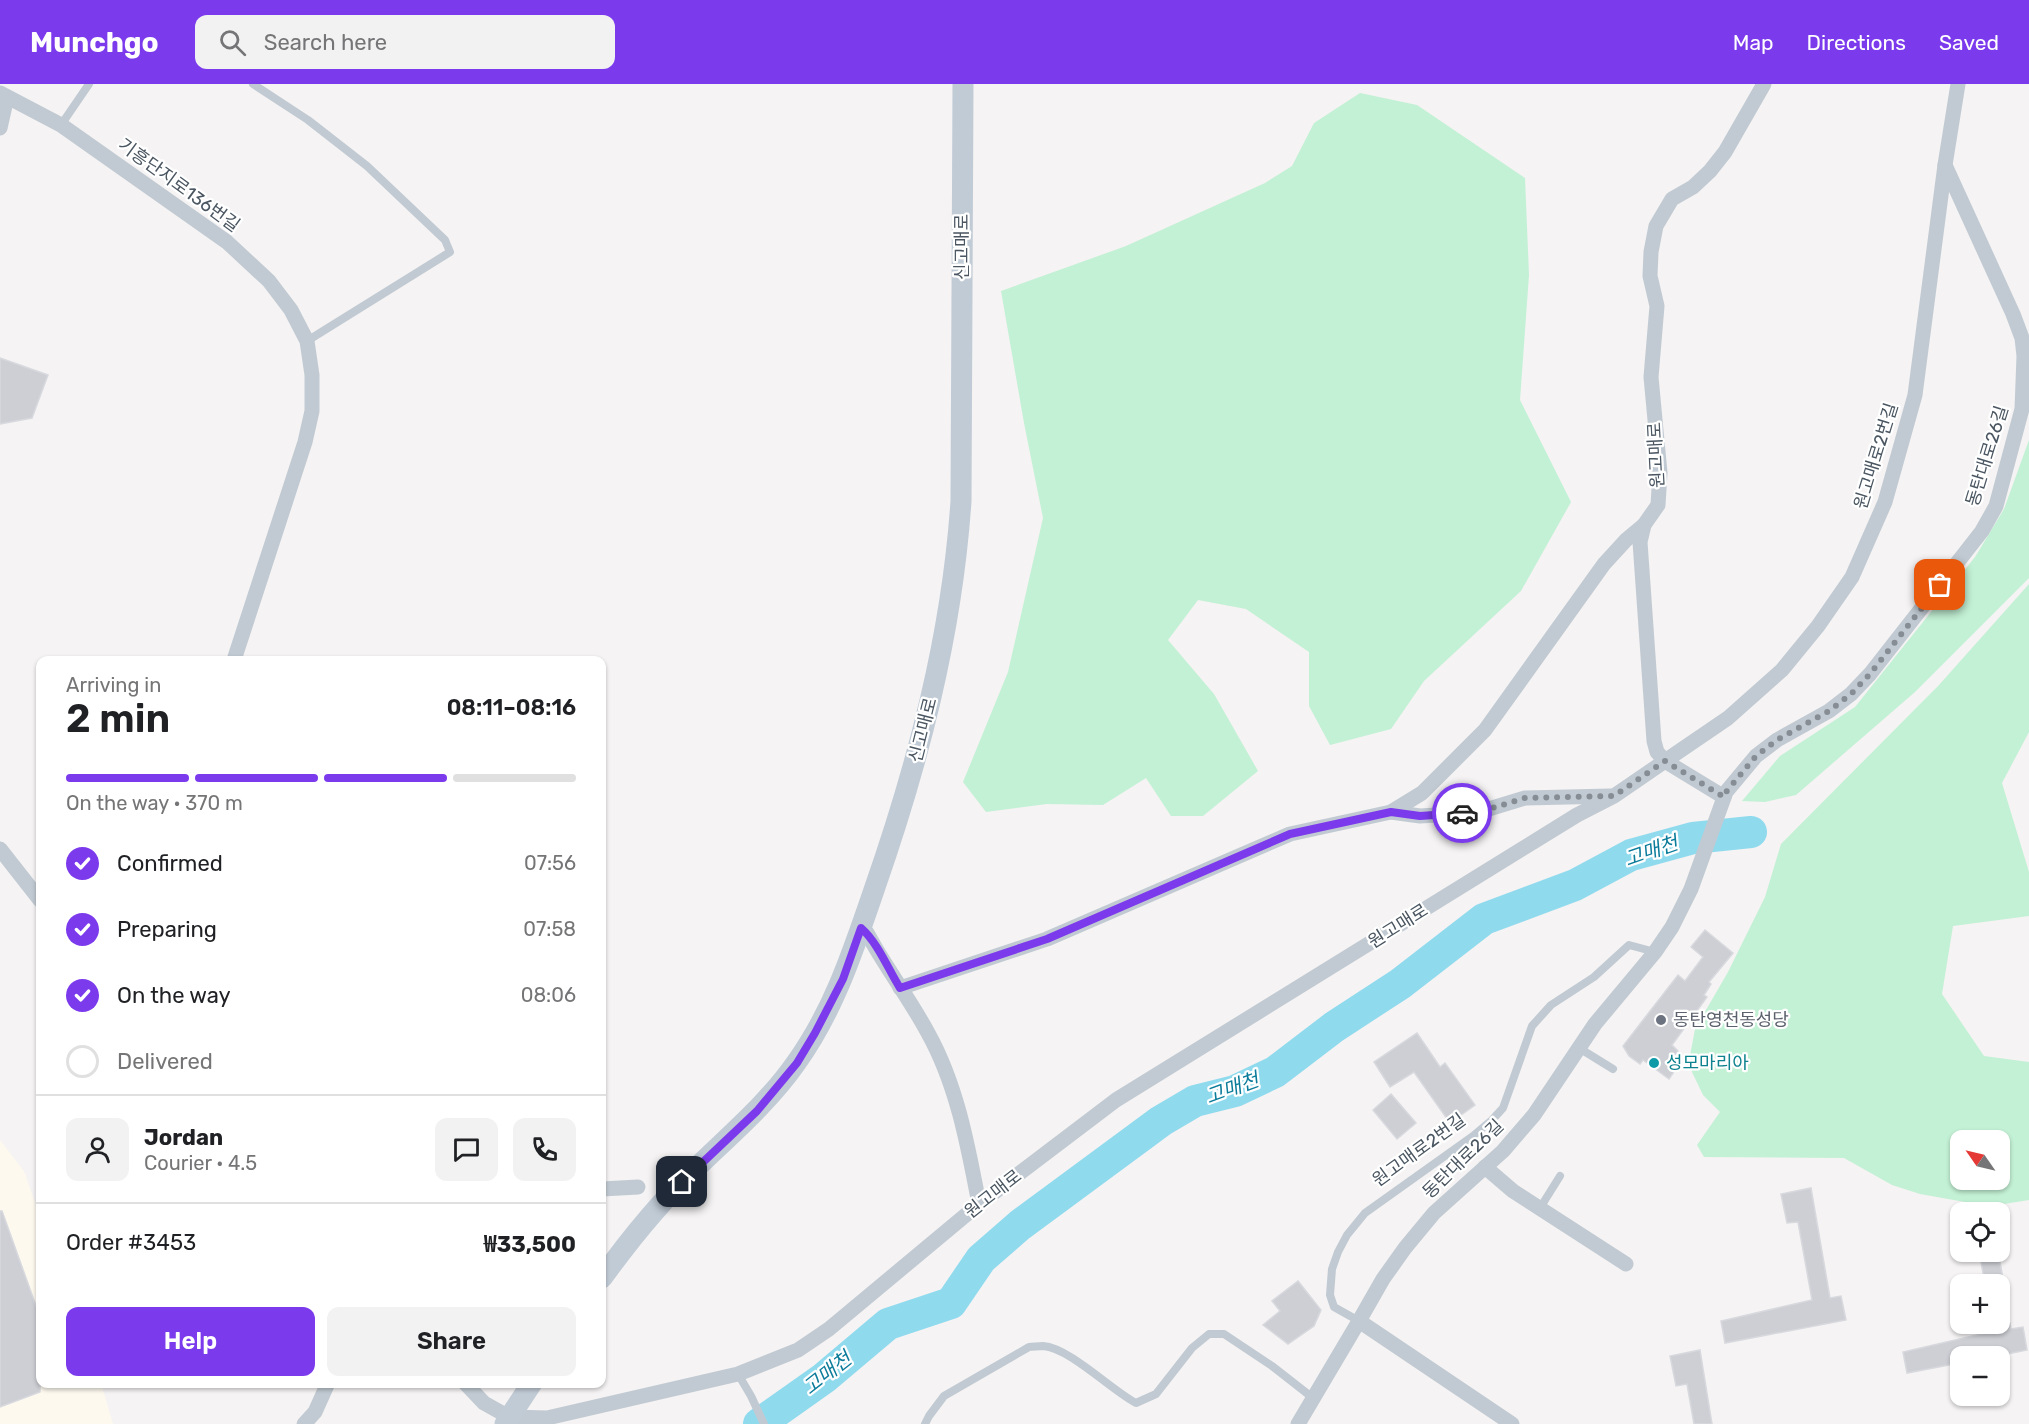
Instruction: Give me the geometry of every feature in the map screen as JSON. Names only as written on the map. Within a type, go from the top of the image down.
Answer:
[{"type":"street","name":"신고매로","points":[[606,1273],[657,1209],[695,1169],[757,1111],[797,1063],[843,979],[911,780],[940,660],[957,552],[961,501],[963,84]]},
{"type":"street","name":"원고매로","points":[[507,1420],[548,1418],[738,1374],[798,1350],[829,1329],[978,1204],[1116,1100],[1577,815],[1614,796],[1665,761],[1657,752],[1654,741],[1640,542],[1644,525],[1658,505],[1659,473],[1652,377],[1657,306],[1650,276],[1651,252],[1656,226],[1672,200],[1693,187],[1710,171],[1725,152],[1764,84]]},
{"type":"street","name":"원고매로2번길","points":[[1665,761],[1728,718],[1782,670],[1818,626],[1852,577],[1885,502],[1915,395],[1958,84]]},
{"type":"street","name":"기흥단지로136번길","points":[[4,95],[61,125],[227,242],[269,281],[291,309],[307,341],[312,375],[312,411],[305,442],[235,656]]},
{"type":"street","points":[[0,128],[4,95]]},
{"type":"street","name":"동탄대로26길","points":[[1359,1321],[1383,1279],[1405,1248],[1434,1213],[1503,1151],[1533,1115],[1595,1024],[1655,952],[1672,927],[1696,873],[1726,792],[1756,756],[1777,740],[1829,711],[1851,694],[1870,674],[1975,540],[1996,506],[2026,409],[2022,338],[1945,165]]},
{"type":"street","points":[[900,988],[1047,939],[1290,834],[1391,812],[1422,793],[1485,730],[1604,564],[1626,540],[1644,525]]},
{"type":"street","points":[[1665,761],[1722,802]]},
{"type":"street","points":[[1391,812],[1420,816],[1452,814],[1479,812],[1525,798],[1614,796]]},
{"type":"street","points":[[0,849],[36,895]]},
{"type":"street","points":[[861,928],[867,933],[929,1034],[953,1089],[968,1148],[978,1204]]},
{"type":"street","points":[[1485,1167],[1513,1191],[1626,1264]]},
{"type":"street","points":[[606,1189],[638,1187]]},
{"type":"street","points":[[1298,1424],[1359,1321],[1512,1424]]},
{"type":"street","points":[[304,1424],[315,1412],[326,1388]]},
{"type":"street","points":[[470,1388],[484,1403],[507,1420],[529,1388]]},
{"type":"lane","points":[[61,125],[89,84]]},
{"type":"lane","points":[[253,84],[308,120],[367,166],[445,240],[450,252],[307,341]]},
{"type":"lane","name":"원고매로2번길","points":[[1359,1321],[1334,1307],[1330,1295],[1332,1269],[1347,1235],[1365,1214],[1473,1136],[1503,1108],[1532,1026],[1551,1005],[1594,977],[1629,945],[1655,952]]},
{"type":"lane","points":[[1579,1048],[1612,1069]]},
{"type":"lane","points":[[1540,1208],[1560,1176]]},
{"type":"lane","points":[[925,1424],[944,1396],[1029,1347],[1045,1346],[1058,1351],[1084,1366],[1122,1396],[1136,1403],[1156,1394],[1192,1348],[1209,1334],[1224,1334],[1272,1366],[1313,1398]]},
{"type":"lane","points":[[738,1374],[764,1424]]},
{"type":"shaded area","points":[[0,1140],[24,1171],[36,1206],[36,1388],[102,1388],[113,1424],[0,1424]]},
{"type":"green space","points":[[1360,93],[1417,105],[1525,178],[1529,275],[1520,400],[1571,502],[1521,591],[1424,681],[1391,729],[1330,745],[1309,706],[1309,652],[1246,609],[1198,600],[1168,640],[1214,694],[1258,771],[1203,816],[1171,816],[1146,778],[1103,805],[1047,804],[986,812],[963,782],[1008,672],[1043,518],[1001,291],[1126,246],[1265,183],[1292,166],[1314,123]]},
{"type":"green space","points":[[2029,440],[2029,578],[1915,692],[1796,795],[1765,802],[1742,801],[1780,756],[1855,707],[1975,557],[2004,509]]},
{"type":"green space","points":[[2029,584],[2029,732],[2002,783],[2029,872],[2029,916],[1953,926],[1942,994],[1984,1056],[2029,1062],[2029,1200],[2010,1203],[1965,1202],[1920,1194],[1892,1185],[1844,1158],[1704,1157],[1697,1145],[1720,1112],[1703,1095],[1692,1072],[1690,1056],[1695,1029],[1728,972],[1765,897],[1781,844],[1939,685]]},
{"type":"building","points":[[0,358],[48,375],[32,418],[0,424]]},
{"type":"building","points":[[1705,930],[1733,953],[1709,982],[1711,984],[1704,995],[1707,997],[1672,1045],[1678,1051],[1671,1060],[1678,1066],[1669,1079],[1643,1060],[1640,1064],[1629,1056],[1623,1046],[1678,975],[1685,981],[1703,957],[1691,947]]},
{"type":"building","points":[[1417,1033],[1440,1067],[1445,1063],[1475,1105],[1450,1123],[1414,1072],[1390,1087],[1374,1062]]},
{"type":"building","points":[[1391,1094],[1416,1123],[1397,1139],[1373,1110]]},
{"type":"building","points":[[1811,1188],[1830,1298],[1841,1296],[1846,1320],[1725,1343],[1721,1321],[1812,1300],[1798,1222],[1787,1223],[1781,1194]]},
{"type":"building","points":[[0,1211],[2,1211],[36,1306],[36,1388],[40,1388],[40,1392],[0,1407]]},
{"type":"building","points":[[1981,1262],[2000,1262],[2002,1274],[1983,1274]]},
{"type":"building","points":[[1298,1281],[1321,1310],[1314,1326],[1288,1344],[1263,1325],[1280,1311],[1272,1301]]},
{"type":"building","points":[[2010,1323],[2011,1329],[2023,1327],[2027,1350],[2010,1354],[2010,1346],[1950,1346],[1950,1365],[1907,1373],[1903,1352],[1981,1334],[2010,1334]]},
{"type":"building","points":[[1700,1350],[1712,1424],[1694,1424],[1687,1384],[1676,1386],[1670,1356]]},
{"type":"waterway","name":"고매천","points":[[759,1424],[824,1378],[888,1324],[951,1303],[981,1259],[1020,1225],[1161,1121],[1195,1101],[1235,1091],[1275,1072],[1334,1027],[1400,984],[1484,919],[1575,885],[1631,855],[1693,838],[1751,832]]},
{"type":"way so far","points":[[1462,813],[1479,812],[1525,798],[1614,796],[1665,761],[1724,797],[1756,756],[1777,740],[1829,711],[1851,694],[1870,674],[1940,585]]},
{"type":"place","name":"동탄영천동성당","points":[[1661,1020]]},
{"type":"place","name":"성모마리아","points":[[1654,1063]]},
{"type":"route","points":[[682,1182],[757,1111],[797,1063],[843,979],[861,928],[867,933],[900,988],[1047,939],[1290,834],[1391,812],[1420,816],[1462,813]]}]
